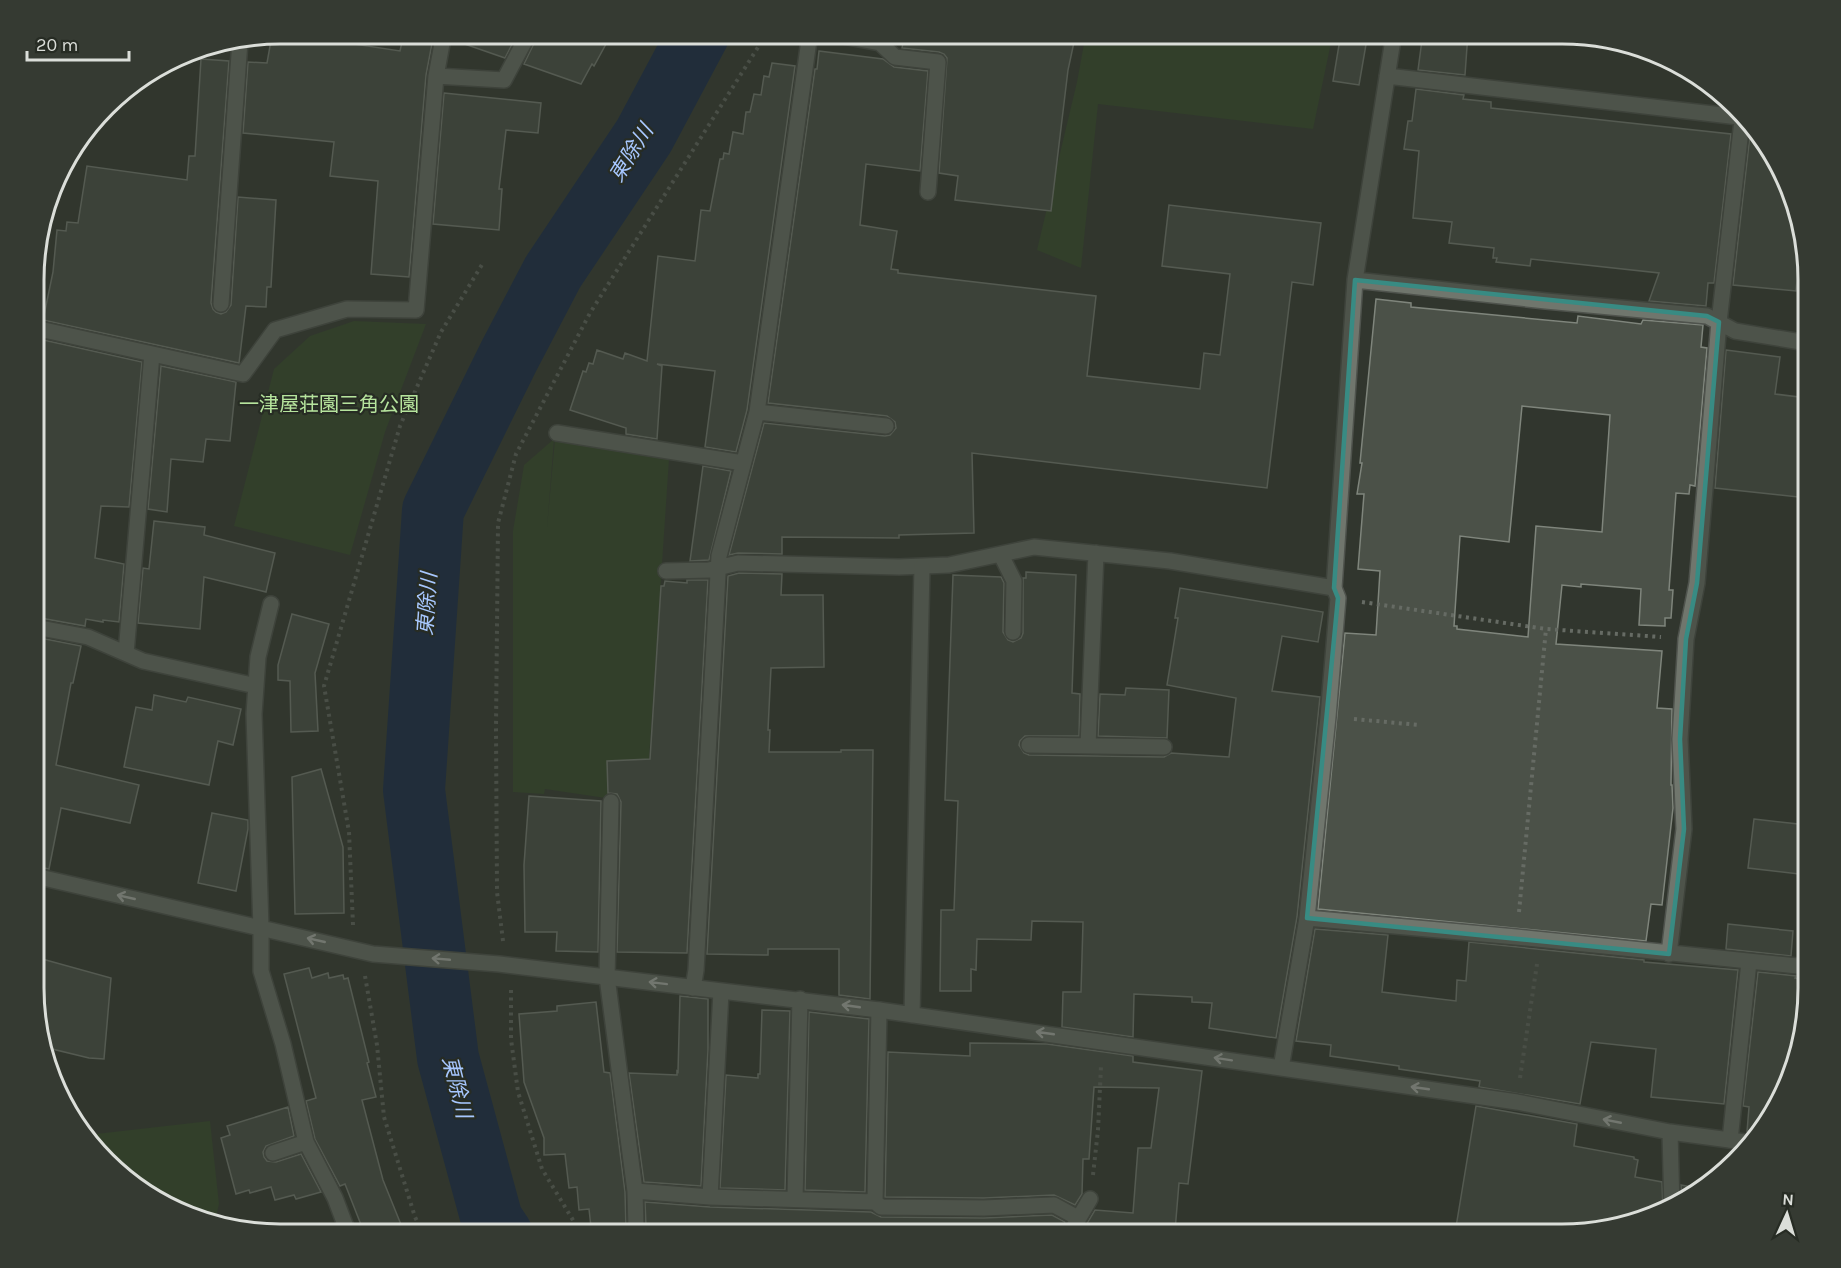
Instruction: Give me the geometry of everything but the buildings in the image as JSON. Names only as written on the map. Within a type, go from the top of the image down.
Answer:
[{"type":"street","points":[[44,330],[243,374],[275,330],[347,309],[416,310],[436,76],[442,43]]},
{"type":"street","points":[[436,76],[504,80],[524,43]]},
{"type":"street","points":[[693,988],[696,970],[719,556],[757,412],[809,43]]},
{"type":"street","points":[[880,43],[896,57],[938,63],[928,192]]},
{"type":"street","points":[[1281,1068],[1307,918],[1328,717],[1355,280],[1392,43]]},
{"type":"street","points":[[221,304],[238,48]]},
{"type":"street","points":[[1387,76],[1731,116]]},
{"type":"street","points":[[1669,954],[1683,829],[1680,738],[1686,639],[1697,583],[1719,322],[1741,127]]},
{"type":"street","points":[[1355,280],[1707,316],[1735,331],[1798,341]]},
{"type":"street","points":[[126,653],[152,354]]},
{"type":"street","points":[[757,412],[886,426]]},
{"type":"street","points":[[557,433],[743,463]]},
{"type":"street","points":[[666,571],[709,570],[738,563],[922,567],[949,565],[1034,547],[1170,561],[1336,593]]},
{"type":"street","points":[[1088,746],[1096,553]]},
{"type":"street","points":[[1001,555],[1014,581],[1013,632]]},
{"type":"street","points":[[912,1015],[922,567]]},
{"type":"street","points":[[271,604],[258,657],[254,714],[261,971],[283,1044],[306,1142],[335,1198],[345,1224]]},
{"type":"street","points":[[44,629],[87,637],[143,661],[256,686]]},
{"type":"street","points":[[1029,745],[1164,747]]},
{"type":"street","points":[[610,802],[607,977],[635,1191],[636,1224]]},
{"type":"street","points":[[44,878],[366,952],[503,964],[721,992],[800,999],[1517,1102],[1670,1132],[1741,1142]]},
{"type":"street","points":[[1307,918],[1798,966]]},
{"type":"street","points":[[1730,1140],[1749,962]]},
{"type":"street","points":[[710,1197],[721,992]]},
{"type":"street","points":[[795,1199],[800,999]]},
{"type":"street","points":[[875,1202],[879,1010]]},
{"type":"street","points":[[1670,1132],[1672,1197]]},
{"type":"street","points":[[273,1153],[306,1142]]},
{"type":"street","points":[[635,1191],[710,1197],[875,1202],[881,1207],[984,1208],[1054,1205],[1078,1218]]},
{"type":"street","points":[[1075,1224],[1090,1199]]},
{"type":"path","points":[[575,1224],[542,1169],[518,1092],[511,1039],[511,980],[503,964],[497,892],[498,524],[516,454],[590,313],[760,43]]},
{"type":"path","points":[[419,1224],[384,1117],[377,1045],[363,963],[366,952],[353,924],[349,832],[324,686],[400,426],[441,332],[483,263]]},
{"type":"path","points":[[1336,593],[1546,629],[1686,639]]},
{"type":"path","points":[[1516,937],[1546,629]]},
{"type":"path","points":[[1328,717],[1419,725]]},
{"type":"path","points":[[1517,1102],[1540,940]]},
{"type":"path","points":[[1090,1199],[1098,1130],[1103,1041]]},
{"type":"highlighted area","points":[[1355,280],[1707,316],[1719,322],[1697,583],[1686,639],[1680,739],[1684,829],[1669,954],[1307,918],[1338,598],[1334,588]]},
{"type":"green space","points":[[1084,43],[1331,43],[1313,129],[1098,104],[1081,268],[1037,250]]},
{"type":"green space","name":"一津屋荘園三角公園","points":[[354,321],[426,324],[385,432],[350,555],[234,526],[274,369],[310,336]]},
{"type":"green space","points":[[554,439],[547,528],[555,439],[669,459],[646,804],[545,789],[544,794],[513,792],[513,531],[524,465]]},
{"type":"green space","points":[[210,1121],[219,1204],[216,1215],[189,1207],[148,1185],[124,1166],[94,1134]]},
{"type":"waterway","name":"東除川","points":[[495,1224],[448,1058],[414,790],[433,510],[553,272],[644,136],[694,43]]}]
